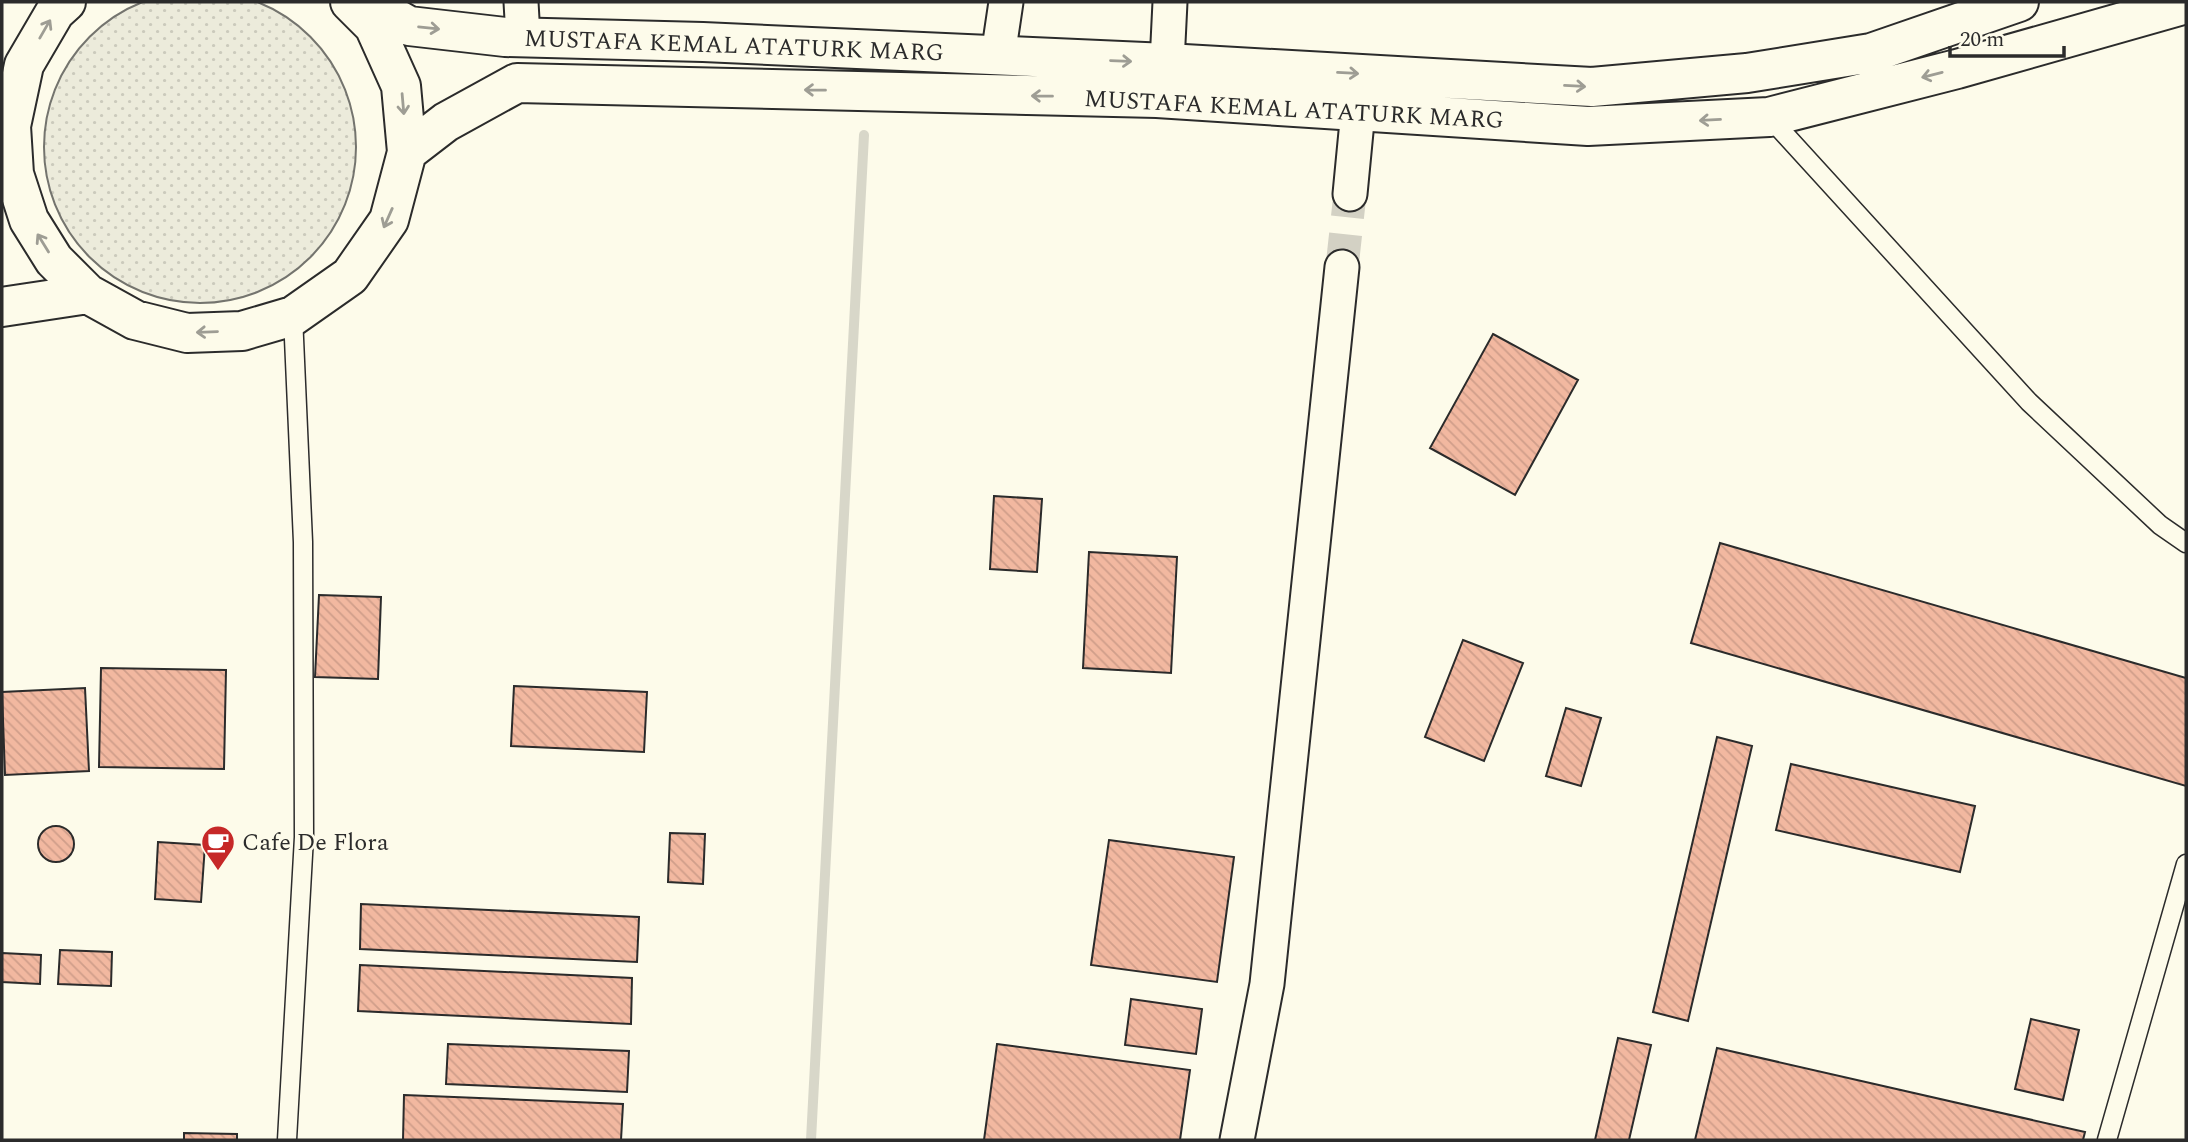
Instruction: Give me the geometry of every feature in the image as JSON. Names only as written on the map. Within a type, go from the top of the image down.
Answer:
[{"type":"main road","points":[[66,2],[55,12],[24,65],[6,136],[14,174],[29,219],[54,260],[88,294],[135,320],[187,333],[242,331],[293,316],[350,276],[390,219],[407,152],[401,86],[374,26],[350,2]]},
{"type":"main road","name":"MUSTAFA KEMAL ATATURK MARG","points":[[368,2],[409,26],[522,20],[703,43],[1167,63],[1592,87],[1747,73],[1871,53],[2019,2]]},
{"type":"main road","name":"MUSTAFA KEMAL ATATURK MARG","points":[[407,152],[446,122],[517,83],[1157,98],[1588,126],[1769,117],[1957,69],[2172,5]]},
{"type":"main road","points":[[2,307],[88,294]]},
{"type":"street","points":[[998,56],[1006,2]]},
{"type":"street","points":[[1167,63],[1170,2]]},
{"type":"street","points":[[1350,194],[1358,111]]},
{"type":"street","points":[[1237,1140],[1267,984],[1342,267]]},
{"type":"lane","points":[[1769,117],[2029,402],[2160,525],[2186,543]]},
{"type":"lane","points":[[287,1140],[304,837],[303,542],[293,316]]},
{"type":"lane","points":[[2107,1140],[2186,864]]},
{"type":"shaded area","points":[[200,-9],[230,-6],[274,9],[299,26],[321,48],[344,87],[353,117],[356,147],[353,177],[338,221],[321,246],[299,268],[260,291],[230,300],[200,303],[170,300],[126,285],[101,268],[79,246],[56,207],[47,177],[44,147],[47,117],[62,73],[79,48],[101,26],[140,3],[170,-6]]},
{"type":"building","points":[[1493,334],[1578,380],[1515,495],[1430,448]]},
{"type":"building","points":[[994,496],[1042,499],[1037,572],[990,569]]},
{"type":"building","points":[[1720,543],[2186,678],[2186,786],[1691,643]]},
{"type":"building","points":[[1089,552],[1177,557],[1171,673],[1083,668]]},
{"type":"building","points":[[319,595],[381,597],[378,679],[315,677]]},
{"type":"building","points":[[1463,640],[1523,663],[1484,761],[1425,737]]},
{"type":"building","points":[[101,668],[226,670],[224,769],[99,767]]},
{"type":"building","points":[[514,686],[647,692],[644,752],[511,746]]},
{"type":"building","points":[[85,688],[89,771],[5,775],[2,692]]},
{"type":"building","points":[[1566,708],[1601,718],[1581,786],[1546,776]]},
{"type":"building","points":[[1717,737],[1752,746],[1688,1021],[1653,1012]]},
{"type":"building","points":[[1791,764],[1975,806],[1960,872],[1776,830]]},
{"type":"building","points":[[56,826],[69,831],[74,844],[69,857],[56,862],[43,857],[38,844],[43,831]]},
{"type":"building","points":[[670,833],[705,834],[703,884],[668,882]]},
{"type":"building","points":[[1109,840],[1234,857],[1217,982],[1091,965]]},
{"type":"building","points":[[158,842],[205,845],[201,902],[155,899]]},
{"type":"building","points":[[361,904],[639,917],[637,962],[360,949]]},
{"type":"building","points":[[60,950],[112,952],[111,986],[58,984]]},
{"type":"building","points":[[2,953],[41,955],[40,984],[2,982]]},
{"type":"building","points":[[360,965],[632,978],[631,1024],[358,1011]]},
{"type":"building","points":[[1131,999],[1202,1009],[1196,1054],[1125,1045]]},
{"type":"building","points":[[2031,1019],[2079,1030],[2063,1100],[2015,1089]]},
{"type":"building","points":[[1618,1038],[1651,1045],[1629,1140],[1595,1140]]},
{"type":"building","points":[[448,1044],[629,1051],[627,1092],[446,1084]]},
{"type":"building","points":[[997,1044],[1190,1070],[1180,1140],[984,1140]]},
{"type":"building","points":[[1717,1048],[2085,1132],[2083,1140],[1695,1140]]},
{"type":"building","points":[[404,1095],[623,1104],[621,1140],[403,1140]]},
{"type":"building","points":[[184,1133],[237,1134],[237,1140],[184,1140]]},
{"type":"waterway","points":[[811,1140],[864,135]]},
{"type":"tunnel","points":[[1342,267],[1350,194]]},
{"type":"place","name":"Cafe De Flora","points":[[218,872]]}]
